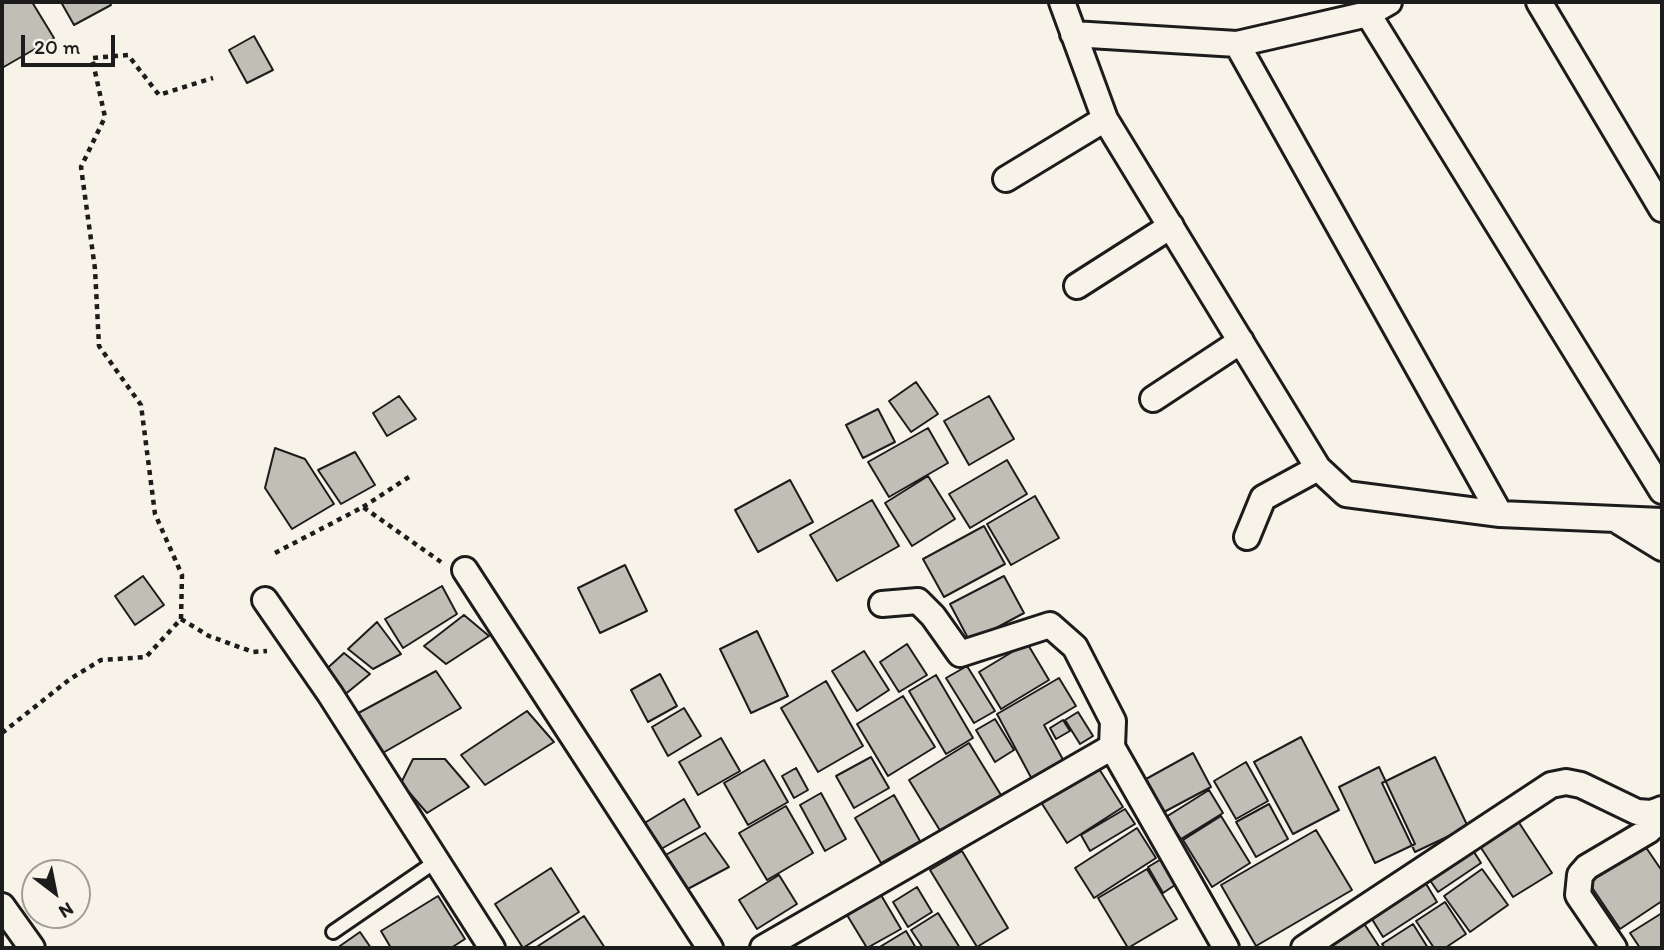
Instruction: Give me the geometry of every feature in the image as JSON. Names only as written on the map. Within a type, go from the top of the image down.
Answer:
[{"type":"street","points":[[1062,2],[1105,119],[1318,468],[1346,494],[1500,514],[1662,521]]},
{"type":"street","points":[[1539,2],[1662,209]]},
{"type":"street","points":[[1073,34],[1237,44],[1379,8],[1662,491]]},
{"type":"street","points":[[1237,44],[1500,514]]},
{"type":"street","points":[[1006,179],[1105,119]]},
{"type":"street","points":[[1077,286],[1171,226]]},
{"type":"street","points":[[1153,399],[1241,341]]},
{"type":"street","points":[[1247,537],[1263,498],[1318,468]]},
{"type":"street","points":[[1614,519],[1662,548]]},
{"type":"street","points":[[471,578],[710,948]]},
{"type":"street","points":[[265,600],[330,694],[492,948]]},
{"type":"street","points":[[882,604],[918,601],[933,616],[960,653],[1050,625],[1075,646],[1113,721],[1112,747],[1226,948]]},
{"type":"street","points":[[763,948],[1112,747]]},
{"type":"street","points":[[1304,948],[1551,785],[1566,782],[1581,785],[1637,812],[1662,811]]},
{"type":"street","points":[[1614,948],[1578,895],[1580,876],[1587,867],[1648,831],[1658,822],[1662,811]]},
{"type":"street","points":[[2,906],[32,948]]},
{"type":"lane","points":[[333,932],[435,862]]},
{"type":"path","points":[[2,733],[70,679],[101,660],[146,657],[181,620],[182,575],[155,514],[141,405],[99,346],[95,270],[81,167],[105,117],[92,58],[128,55],[159,96],[213,78]]},
{"type":"path","points":[[275,553],[363,507],[409,477]]},
{"type":"path","points":[[363,507],[471,578]]},
{"type":"path","points":[[181,620],[209,636],[253,653],[296,647]]},
{"type":"building","points":[[2,2],[32,2],[54,38],[2,68]]},
{"type":"building","points":[[61,2],[109,2],[111,5],[74,25]]},
{"type":"building","points":[[254,36],[273,70],[247,83],[229,50]]},
{"type":"building","points":[[916,382],[938,414],[911,432],[889,401]]},
{"type":"building","points":[[399,396],[416,419],[387,436],[373,413]]},
{"type":"building","points":[[989,396],[1014,439],[969,465],[944,421]]},
{"type":"building","points":[[878,409],[895,442],[863,458],[846,425]]},
{"type":"building","points":[[928,428],[948,463],[889,497],[868,462]]},
{"type":"building","points":[[275,448],[305,459],[334,504],[292,529],[265,488]]},
{"type":"building","points":[[355,452],[375,485],[341,504],[318,470]]},
{"type":"building","points":[[1007,460],[1027,494],[970,528],[949,494]]},
{"type":"building","points":[[928,476],[955,519],[912,546],[885,503]]},
{"type":"building","points":[[790,480],[813,522],[758,552],[735,510]]},
{"type":"building","points":[[1035,496],[1059,538],[1011,565],[987,524]]},
{"type":"building","points":[[872,500],[899,546],[837,581],[810,535]]},
{"type":"building","points":[[984,526],[1005,564],[944,597],[923,559]]},
{"type":"building","points":[[625,565],[647,611],[600,633],[578,588]]},
{"type":"building","points":[[143,576],[164,605],[135,625],[115,596]]},
{"type":"building","points":[[1004,576],[1024,613],[970,642],[950,604]]},
{"type":"building","points":[[442,586],[457,614],[403,648],[385,619]]},
{"type":"building","points":[[464,615],[489,636],[446,664],[424,646]]},
{"type":"building","points":[[377,622],[401,654],[373,669],[348,649]]},
{"type":"building","points":[[757,631],[788,696],[751,713],[720,649]]},
{"type":"building","points":[[1027,643],[1049,680],[1001,709],[979,672]]},
{"type":"building","points":[[907,644],[927,675],[899,692],[880,662]]},
{"type":"building","points":[[864,651],[889,690],[857,711],[832,671]]},
{"type":"building","points":[[344,653],[370,674],[343,696],[321,674]]},
{"type":"building","points":[[967,666],[995,711],[974,723],[946,678]]},
{"type":"building","points":[[436,671],[461,708],[381,754],[351,717]]},
{"type":"building","points":[[660,674],[677,706],[648,722],[631,690]]},
{"type":"building","points":[[936,675],[973,738],[946,754],[909,691]]},
{"type":"building","points":[[1059,678],[1076,706],[1044,725],[1066,765],[1034,783],[997,714]]},
{"type":"building","points":[[826,681],[863,746],[818,772],[781,708]]},
{"type":"building","points":[[903,696],[935,747],[888,776],[857,724]]},
{"type":"building","points":[[684,708],[701,736],[668,756],[652,727]]},
{"type":"building","points":[[527,711],[554,742],[485,785],[461,755]]},
{"type":"building","points":[[1078,712],[1093,736],[1080,744],[1065,720]]},
{"type":"building","points":[[995,719],[1014,750],[995,762],[976,730]]},
{"type":"building","points":[[1063,720],[1070,731],[1056,739],[1050,728]]},
{"type":"building","points":[[1301,737],[1339,810],[1293,834],[1254,762]]},
{"type":"building","points":[[721,738],[740,771],[698,795],[679,762]]},
{"type":"building","points":[[969,743],[1004,800],[944,837],[909,780]]},
{"type":"building","points":[[1193,753],[1211,787],[1164,812],[1146,779]]},
{"type":"building","points":[[871,757],[889,788],[854,808],[836,776]]},
{"type":"building","points":[[1435,757],[1468,827],[1415,852],[1382,783]]},
{"type":"building","points":[[413,759],[445,759],[469,787],[427,813],[401,783]]},
{"type":"building","points":[[764,760],[788,802],[748,825],[724,783]]},
{"type":"building","points":[[1246,762],[1268,801],[1236,819],[1214,781]]},
{"type":"building","points":[[1096,764],[1123,807],[1067,843],[1039,799]]},
{"type":"building","points":[[1379,767],[1415,844],[1375,863],[1339,787]]},
{"type":"building","points":[[796,768],[808,790],[794,798],[782,776]]},
{"type":"building","points":[[1209,790],[1223,813],[1181,839],[1166,817]]},
{"type":"building","points":[[821,793],[846,839],[825,851],[800,805]]},
{"type":"building","points":[[894,795],[920,841],[881,863],[855,818]]},
{"type":"building","points":[[684,799],[700,827],[654,853],[638,827]]},
{"type":"building","points":[[1269,804],[1288,839],[1256,857],[1236,822]]},
{"type":"building","points":[[786,806],[813,853],[767,880],[739,833]]},
{"type":"building","points":[[1125,809],[1135,824],[1090,851],[1081,835]]},
{"type":"building","points":[[1512,812],[1552,873],[1513,897],[1474,837]]},
{"type":"building","points":[[1221,816],[1250,863],[1212,887],[1183,840]]},
{"type":"building","points":[[1137,828],[1156,858],[1094,898],[1075,868]]},
{"type":"building","points":[[1316,830],[1352,890],[1256,946],[1221,885]]},
{"type":"building","points":[[705,833],[729,867],[684,891],[662,857]]},
{"type":"building","points":[[1643,843],[1662,871],[1662,901],[1620,929],[1587,880]]},
{"type":"building","points":[[1469,844],[1481,863],[1438,892],[1425,873]]},
{"type":"building","points":[[962,851],[1008,928],[977,947],[930,870]]},
{"type":"building","points":[[1163,858],[1178,883],[1163,893],[1148,867]]},
{"type":"building","points":[[551,868],[579,912],[523,948],[495,904]]},
{"type":"building","points":[[1147,869],[1177,919],[1128,948],[1098,898]]},
{"type":"building","points":[[1482,869],[1508,905],[1470,932],[1444,896]]},
{"type":"building","points":[[779,875],[797,904],[757,929],[739,900]]},
{"type":"building","points":[[1422,877],[1437,902],[1383,937],[1367,911]]},
{"type":"building","points":[[917,887],[932,912],[908,927],[893,902]]},
{"type":"building","points":[[881,895],[901,929],[867,948],[847,915]]},
{"type":"building","points":[[438,896],[465,939],[451,948],[391,948],[381,931]]},
{"type":"building","points":[[1445,902],[1466,934],[1445,948],[1434,948],[1416,921]]},
{"type":"building","points":[[938,913],[960,948],[923,948],[911,930]]},
{"type":"building","points":[[1662,913],[1662,948],[1640,948],[1630,933]]},
{"type":"building","points":[[584,916],[605,948],[535,948]]},
{"type":"building","points":[[1363,922],[1380,948],[1327,948],[1325,945]]},
{"type":"building","points":[[1413,924],[1428,948],[1385,948],[1382,944]]},
{"type":"building","points":[[906,931],[916,948],[878,948]]},
{"type":"building","points":[[360,932],[371,948],[337,948]]}]
